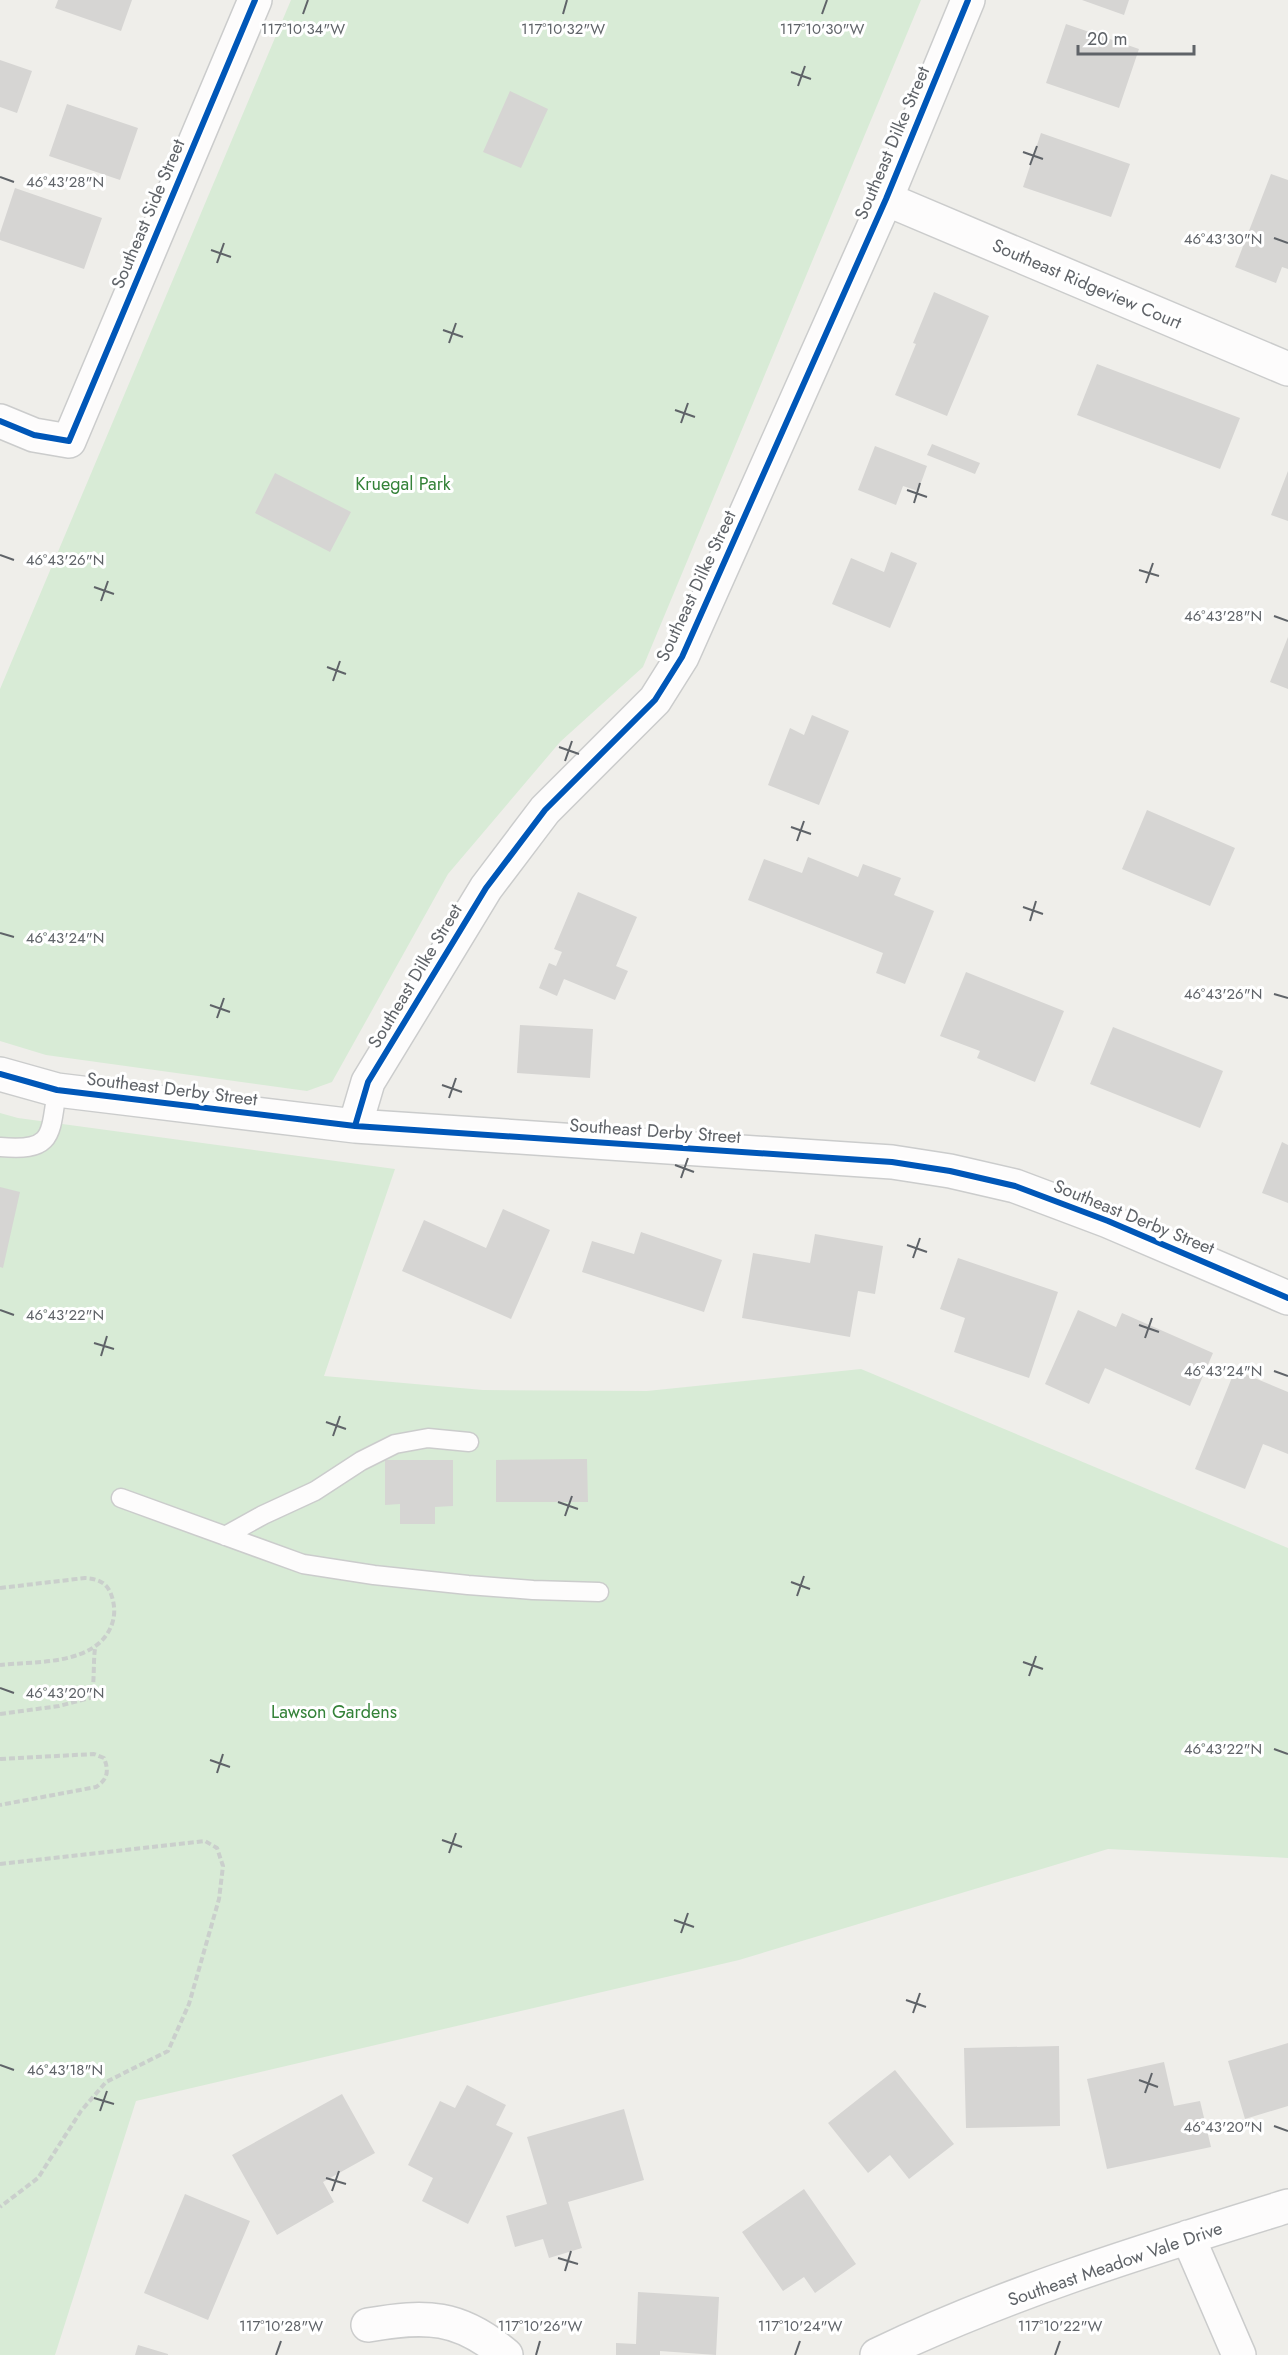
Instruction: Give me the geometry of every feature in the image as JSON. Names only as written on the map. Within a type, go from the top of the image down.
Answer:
[{"type":"street","name":"Southeast Side Street","points":[[0,421],[34,435],[69,441],[255,0]]},
{"type":"street","name":"Southeast Dilke Street","points":[[355,1126],[368,1082],[486,888],[545,810],[655,700],[682,657],[886,199],[968,0]]},
{"type":"street","name":"Southeast Ridgeview Court","points":[[886,199],[1288,369]]},
{"type":"street","name":"Southeast Derby Street","points":[[0,1074],[57,1090],[355,1126],[892,1162],[950,1171],[1015,1186],[1108,1221],[1288,1298]]},
{"type":"street","name":"Southeast Meadow Vale Drive","points":[[877,2355],[1022,2294],[1188,2237],[1288,2206]]},
{"type":"street","points":[[1188,2237],[1239,2355]]},
{"type":"street","points":[[368,2325],[409,2318],[446,2321],[489,2340],[506,2355]]},
{"type":"lane","points":[[0,1147],[26,1147],[36,1145],[47,1138],[51,1130],[57,1090]]},
{"type":"lane","points":[[225,1536],[315,1491],[361,1461],[395,1444],[428,1438],[469,1442]]},
{"type":"lane","points":[[121,1498],[303,1564],[374,1575],[533,1590],[599,1592]]},
{"type":"path","points":[[0,1588],[85,1578],[98,1579],[110,1589],[115,1615],[108,1635],[95,1648],[74,1657],[0,1665]]},
{"type":"path","points":[[0,1714],[59,1706],[90,1698],[93,1694],[92,1672],[95,1648]]},
{"type":"path","points":[[0,1759],[94,1754],[104,1758],[107,1774],[104,1782],[96,1787],[0,1805]]},
{"type":"path","points":[[0,1864],[205,1841],[217,1848],[223,1866],[219,1899],[189,2004],[168,2051],[106,2082],[81,2112],[38,2178],[0,2207]]},
{"type":"green space","name":"Kruegal Park","points":[[291,0],[921,0],[643,667],[560,742],[448,874],[332,1082],[307,1091],[46,1055],[0,1041],[0,689]]},
{"type":"green space","name":"Lawson Gardens","points":[[0,1113],[18,1118],[395,1169],[324,1376],[483,1390],[647,1391],[861,1369],[1288,1548],[1288,1858],[1108,1849],[739,1960],[136,2101],[55,2355],[0,2355]]},
{"type":"building","points":[[58,0],[132,0],[121,31],[55,8]]},
{"type":"building","points":[[1082,0],[1129,0],[1124,15]]},
{"type":"building","points":[[1066,24],[1139,49],[1119,108],[1046,83]]},
{"type":"building","points":[[0,60],[32,71],[17,113],[0,107]]},
{"type":"building","points":[[510,91],[548,109],[521,168],[483,152]]},
{"type":"building","points":[[67,104],[138,128],[120,180],[49,156]]},
{"type":"building","points":[[1041,133],[1130,164],[1111,217],[1023,187]]},
{"type":"building","points":[[1271,174],[1288,180],[1288,269],[1282,267],[1276,283],[1235,267]]},
{"type":"building","points":[[15,188],[102,218],[84,269],[0,240],[0,233]]},
{"type":"building","points":[[934,292],[989,316],[947,416],[895,395]]},
{"type":"building","points":[[1097,364],[1240,418],[1220,469],[1077,415]]},
{"type":"building","points":[[932,444],[980,463],[975,474],[927,455]]},
{"type":"building","points":[[875,446],[927,466],[918,491],[903,486],[896,505],[858,490]]},
{"type":"building","points":[[1288,471],[1288,521],[1271,515]]},
{"type":"building","points":[[275,473],[351,512],[330,552],[255,513]]},
{"type":"building","points":[[891,552],[917,563],[890,628],[832,604],[851,558],[884,572]]},
{"type":"building","points":[[1288,637],[1288,689],[1270,682]]},
{"type":"building","points":[[812,715],[849,731],[819,805],[768,785],[790,728],[804,735]]},
{"type":"building","points":[[1147,810],[1235,848],[1210,906],[1122,869]]},
{"type":"building","points":[[808,857],[858,877],[863,864],[901,878],[894,895],[934,911],[905,984],[876,973],[883,953],[748,900],[764,859],[802,873]]},
{"type":"building","points":[[578,892],[637,917],[616,966],[628,971],[615,1000],[564,979],[557,996],[539,988],[549,963],[556,966],[562,952],[554,949]]},
{"type":"building","points":[[966,972],[1064,1011],[1035,1082],[977,1058],[980,1051],[940,1036]]},
{"type":"building","points":[[520,1025],[593,1029],[590,1078],[517,1073]]},
{"type":"building","points":[[1113,1027],[1223,1071],[1200,1128],[1090,1084]]},
{"type":"building","points":[[1282,1142],[1288,1145],[1288,1203],[1262,1193]]},
{"type":"building","points":[[0,1187],[20,1192],[3,1268],[0,1267]]},
{"type":"building","points":[[503,1209],[550,1230],[511,1319],[402,1271],[424,1220],[486,1248]]},
{"type":"building","points":[[641,1232],[722,1260],[704,1312],[582,1272],[592,1241],[634,1254]]},
{"type":"building","points":[[815,1234],[883,1246],[875,1294],[858,1291],[850,1337],[742,1318],[753,1253],[810,1263]]},
{"type":"building","points":[[958,1258],[1058,1292],[1029,1378],[954,1352],[965,1318],[940,1309]]},
{"type":"building","points":[[1078,1310],[1116,1327],[1122,1313],[1213,1353],[1190,1406],[1105,1368],[1089,1404],[1045,1384]]},
{"type":"building","points":[[1235,1370],[1288,1392],[1288,1454],[1263,1444],[1245,1489],[1195,1469]]},
{"type":"building","points":[[587,1459],[588,1502],[496,1502],[496,1460]]},
{"type":"building","points":[[385,1460],[453,1460],[453,1506],[435,1507],[435,1524],[400,1524],[400,1504],[385,1505]]},
{"type":"building","points":[[1288,2043],[1288,2106],[1245,2119],[1228,2061]]},
{"type":"building","points":[[1059,2046],[1060,2126],[966,2128],[964,2048]]},
{"type":"building","points":[[1164,2062],[1174,2106],[1200,2101],[1211,2147],[1107,2169],[1087,2079]]},
{"type":"building","points":[[895,2070],[954,2144],[909,2179],[890,2155],[868,2173],[828,2123]]},
{"type":"building","points":[[467,2085],[506,2105],[496,2125],[513,2133],[468,2224],[422,2201],[433,2178],[408,2165],[440,2101],[455,2108]]},
{"type":"building","points":[[342,2094],[375,2153],[323,2182],[334,2202],[277,2235],[232,2155]]},
{"type":"building","points":[[624,2109],[644,2180],[568,2202],[582,2248],[549,2258],[543,2239],[515,2247],[506,2216],[547,2204],[527,2137]]},
{"type":"building","points":[[804,2189],[856,2264],[815,2293],[804,2277],[783,2291],[742,2232]]},
{"type":"building","points":[[185,2194],[250,2221],[208,2320],[144,2293]]},
{"type":"building","points":[[638,2292],[719,2297],[716,2355],[660,2351],[660,2355],[616,2355],[616,2343],[636,2344]]},
{"type":"building","points":[[138,2345],[168,2354],[168,2355],[135,2355]]},
{"type":"cycle path","points":[[0,421],[34,435],[69,441],[255,0]]},
{"type":"cycle path","points":[[355,1126],[368,1082],[486,888],[545,810],[655,700],[682,657],[886,199],[968,0]]},
{"type":"cycle path","points":[[0,1074],[57,1090],[355,1126],[892,1162],[950,1171],[1015,1186],[1108,1221],[1288,1298]]}]
